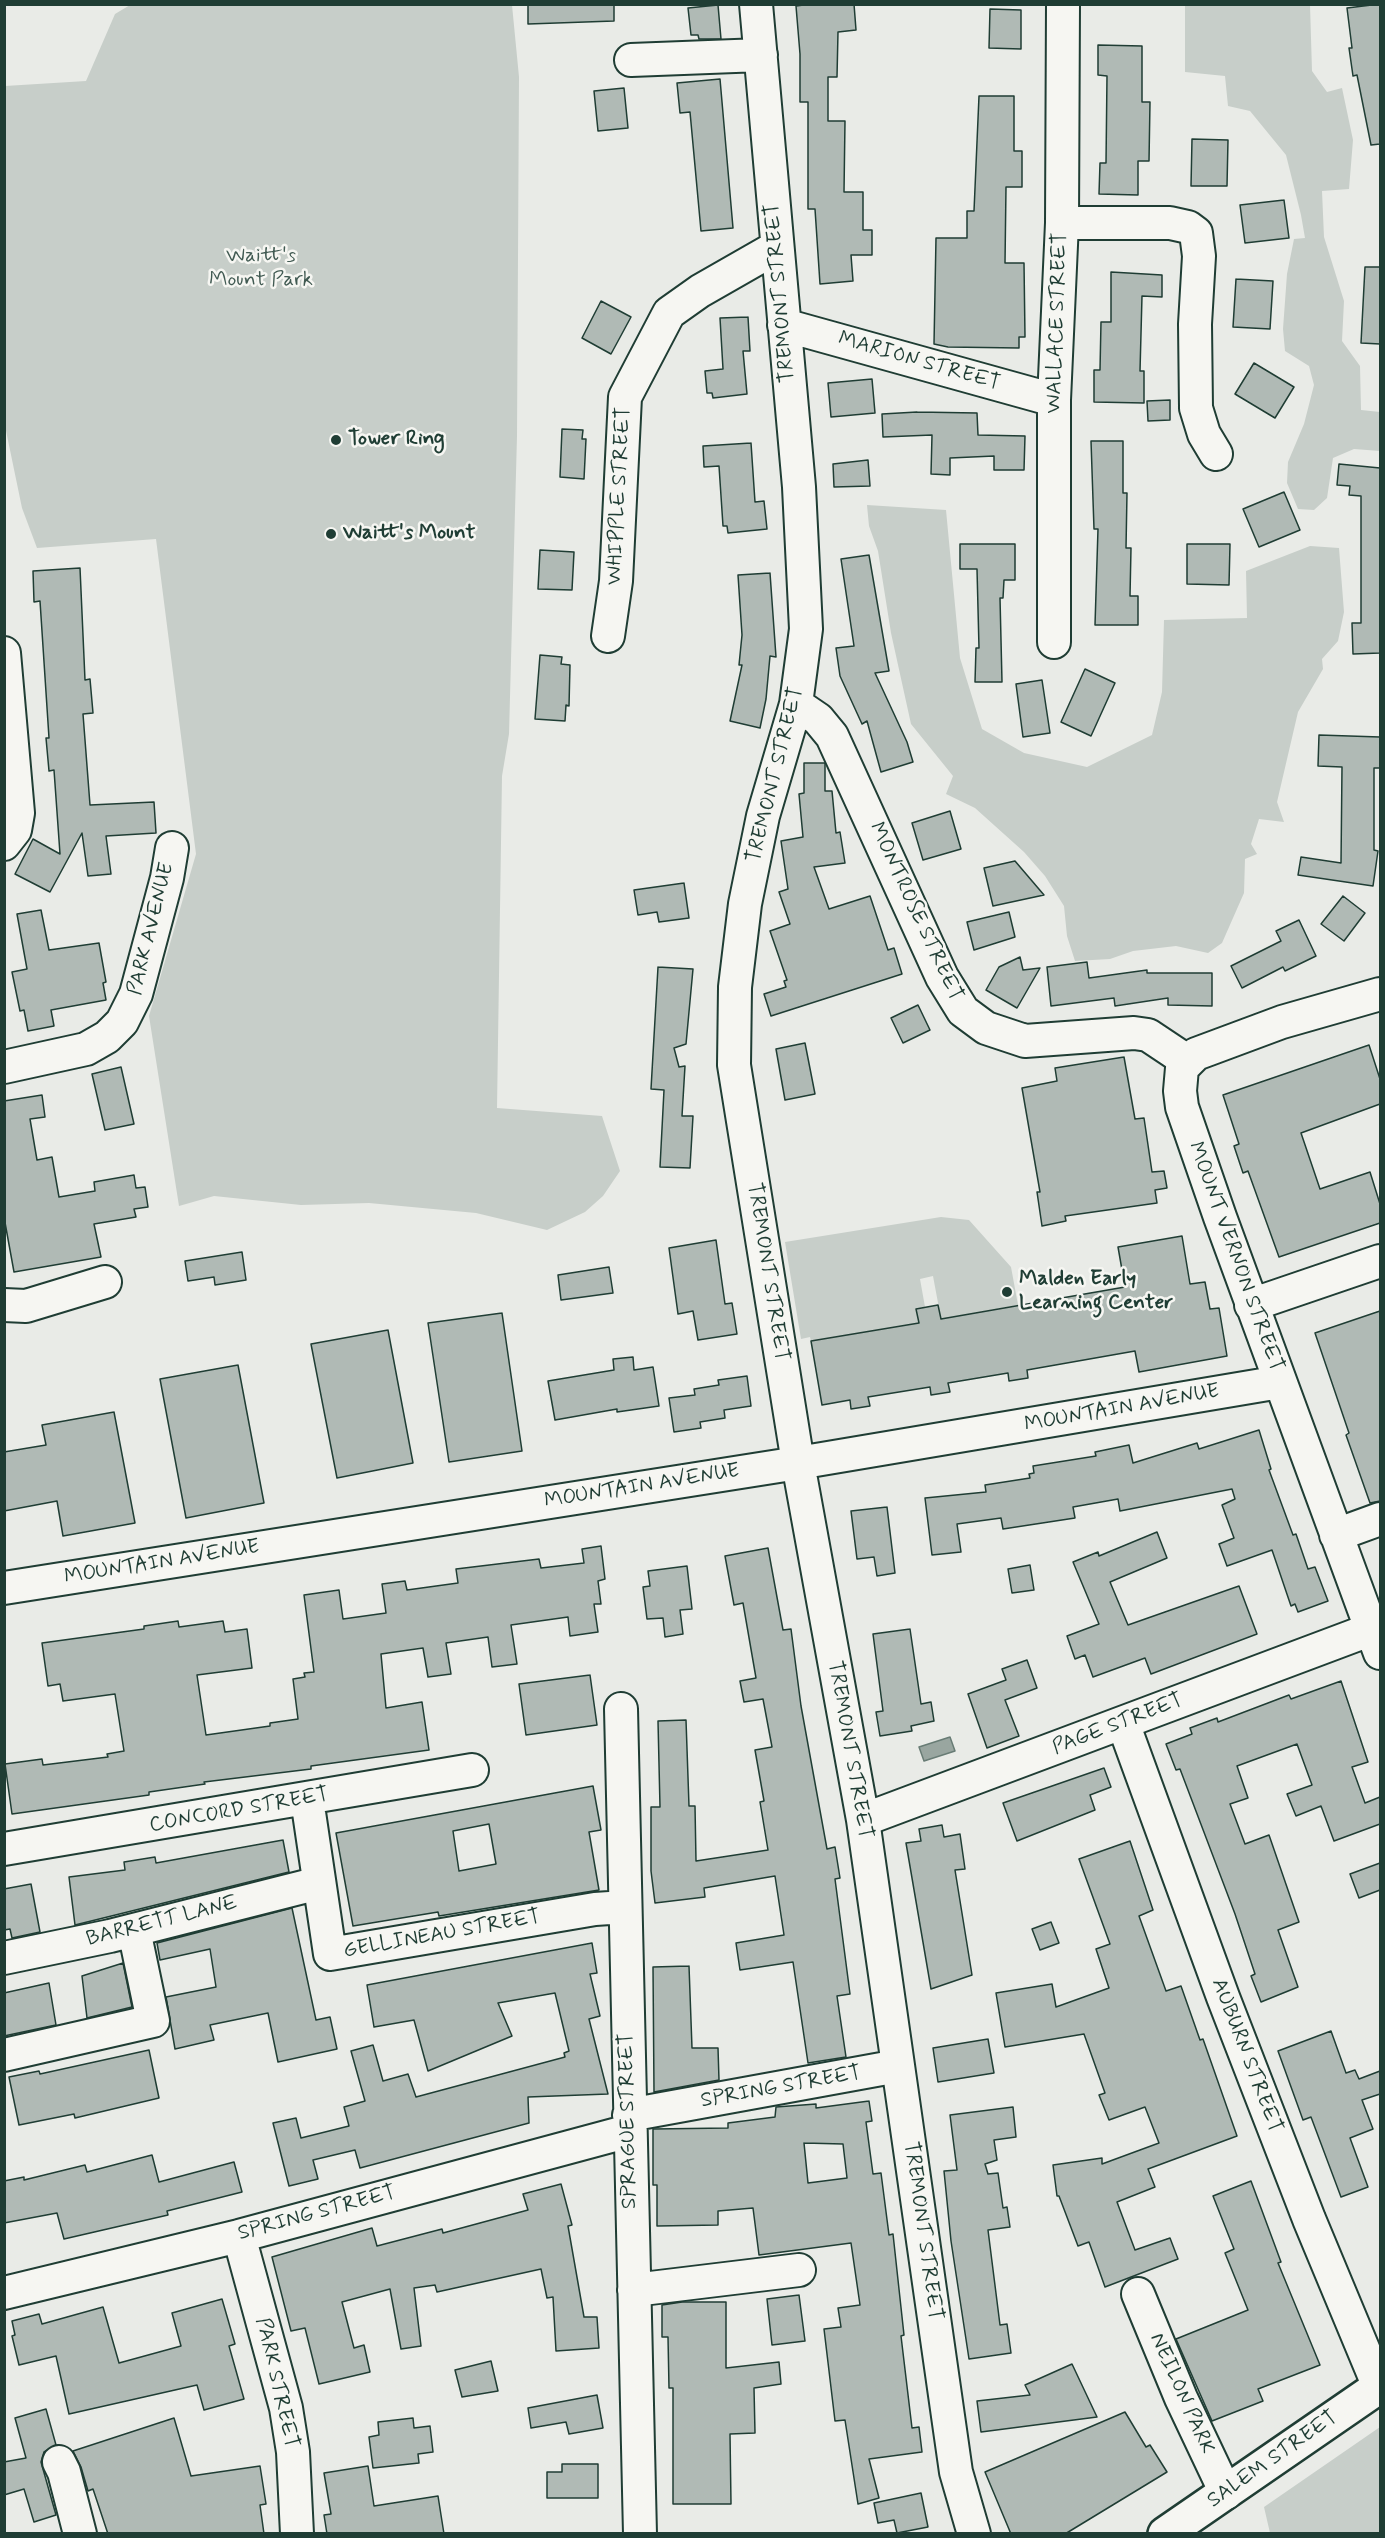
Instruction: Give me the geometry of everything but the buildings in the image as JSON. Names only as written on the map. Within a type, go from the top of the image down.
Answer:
[{"type":"main road","name":"SALEM STREET","points":[[1165,2534],[1380,2386]]},
{"type":"street","name":"TREMONT STREET","points":[[756,4],[805,572],[806,629],[796,704],[763,816],[745,904],[735,987],[733,1047],[798,1463],[863,1820],[956,2472],[974,2534]]},
{"type":"street","name":"WALLACE STREET","points":[[1054,642],[1054,400],[1062,223],[1063,4]]},
{"type":"street","points":[[631,60],[761,55]]},
{"type":"street","points":[[1062,223],[1170,223],[1188,227],[1196,233],[1199,256],[1195,324],[1196,408],[1204,434],[1216,454]]},
{"type":"street","name":"WHIPPLE STREET","points":[[608,636],[615,599],[626,398],[659,328],[669,313],[700,291],[777,246]]},
{"type":"street","name":"MARION STREET","points":[[784,325],[1054,400]]},
{"type":"street","points":[[4,653],[18,813],[15,830],[4,844]]},
{"type":"street","name":"MONTROSE STREET","points":[[796,704],[818,719],[832,736],[942,977],[963,1011],[986,1028],[1025,1041],[1134,1033],[1148,1035],[1187,1061]]},
{"type":"street","name":"PARK AVENUE","points":[[4,1067],[86,1049],[107,1037],[122,1022],[136,994],[167,878],[172,848]]},
{"type":"street","points":[[1187,1061],[1196,1054],[1376,990]]},
{"type":"street","name":"MOUNT VERNON STREET","points":[[1187,1061],[1181,1076],[1182,1107],[1251,1305],[1376,1641]]},
{"type":"street","points":[[1251,1305],[1380,1261]]},
{"type":"street","points":[[4,1305],[26,1306],[105,1282]]},
{"type":"street","name":"MOUNTAIN AVENUE","points":[[4,1588],[798,1463],[1280,1383]]},
{"type":"street","points":[[1336,1535],[1380,1519]]},
{"type":"street","name":"PAGE STREET","points":[[863,1820],[1123,1723],[1376,1641]]},
{"type":"street","name":"SPRAGUE STREET","points":[[621,1709],[640,2534]]},
{"type":"street","name":"AUBURN STREET","points":[[1123,1723],[1304,2208],[1380,2386]]},
{"type":"street","name":"CONCORD STREET","points":[[4,1849],[472,1770]]},
{"type":"street","points":[[307,1799],[319,1883]]},
{"type":"street","name":"GELLINEAU STREET","points":[[319,1883],[330,1954],[595,1909],[625,1907]]},
{"type":"street","name":"BARRETT LANE","points":[[4,1958],[134,1930],[319,1883]]},
{"type":"street","points":[[4,2055],[153,2021],[134,1930]]},
{"type":"street","name":"SPRING STREET","points":[[4,2293],[239,2236],[629,2123],[898,2067]]},
{"type":"street","name":"PARK STREET","points":[[239,2236],[286,2408],[293,2452],[297,2534]]},
{"type":"street","points":[[634,2290],[799,2270]]},
{"type":"street","name":"NEILON PARK","points":[[1138,2294],[1181,2398],[1226,2493]]},
{"type":"street","points":[[59,2462],[64,2472],[80,2534]]},
{"type":"green space","name":"Waitt's Mount Park","points":[[130,5],[512,5],[519,77],[517,436],[509,734],[502,776],[497,1108],[602,1116],[620,1171],[603,1196],[585,1212],[547,1230],[476,1213],[369,1203],[301,1205],[214,1196],[179,1206],[149,1016],[196,854],[156,539],[37,548],[22,508],[4,421],[5,86],[86,81],[115,14]]},
{"type":"green space","points":[[1185,5],[1310,5],[1312,71],[1327,92],[1342,88],[1353,140],[1349,189],[1322,191],[1324,237],[1344,301],[1342,341],[1360,366],[1361,410],[1380,412],[1380,451],[1354,449],[1333,458],[1327,498],[1314,510],[1298,509],[1287,483],[1288,462],[1304,424],[1314,385],[1309,366],[1285,351],[1283,329],[1287,274],[1294,239],[1305,238],[1286,155],[1250,111],[1228,106],[1225,76],[1185,72]]},
{"type":"green space","points":[[867,505],[946,510],[960,658],[982,729],[1024,753],[1087,767],[1152,735],[1162,692],[1164,620],[1247,618],[1246,571],[1310,546],[1339,548],[1344,612],[1338,641],[1322,659],[1323,669],[1298,712],[1277,802],[1284,822],[1259,819],[1251,844],[1257,854],[1245,859],[1244,893],[1222,943],[1208,953],[1176,946],[1133,951],[1110,959],[1075,961],[1067,936],[1064,906],[1045,876],[1024,852],[975,808],[946,794],[953,776],[911,724],[891,633],[878,551],[869,526]]},
{"type":"green space","points":[[941,1217],[969,1220],[1011,1267],[1018,1305],[941,1319],[933,1276],[920,1279],[925,1307],[916,1309],[919,1323],[811,1341],[810,1337],[801,1339],[785,1242]]},
{"type":"green space","points":[[1380,2427],[1380,2533],[1270,2533],[1264,2507]]},
{"type":"shaded area","points":[[950,1737],[955,1751],[924,1761],[919,1747]]},
{"type":"place","name":"Tower Ring","points":[[336,440]]},
{"type":"place","name":"Waitt's Mount","points":[[331,534]]},
{"type":"place","name":"Malden Early Learning Center","points":[[1007,1292]]}]
